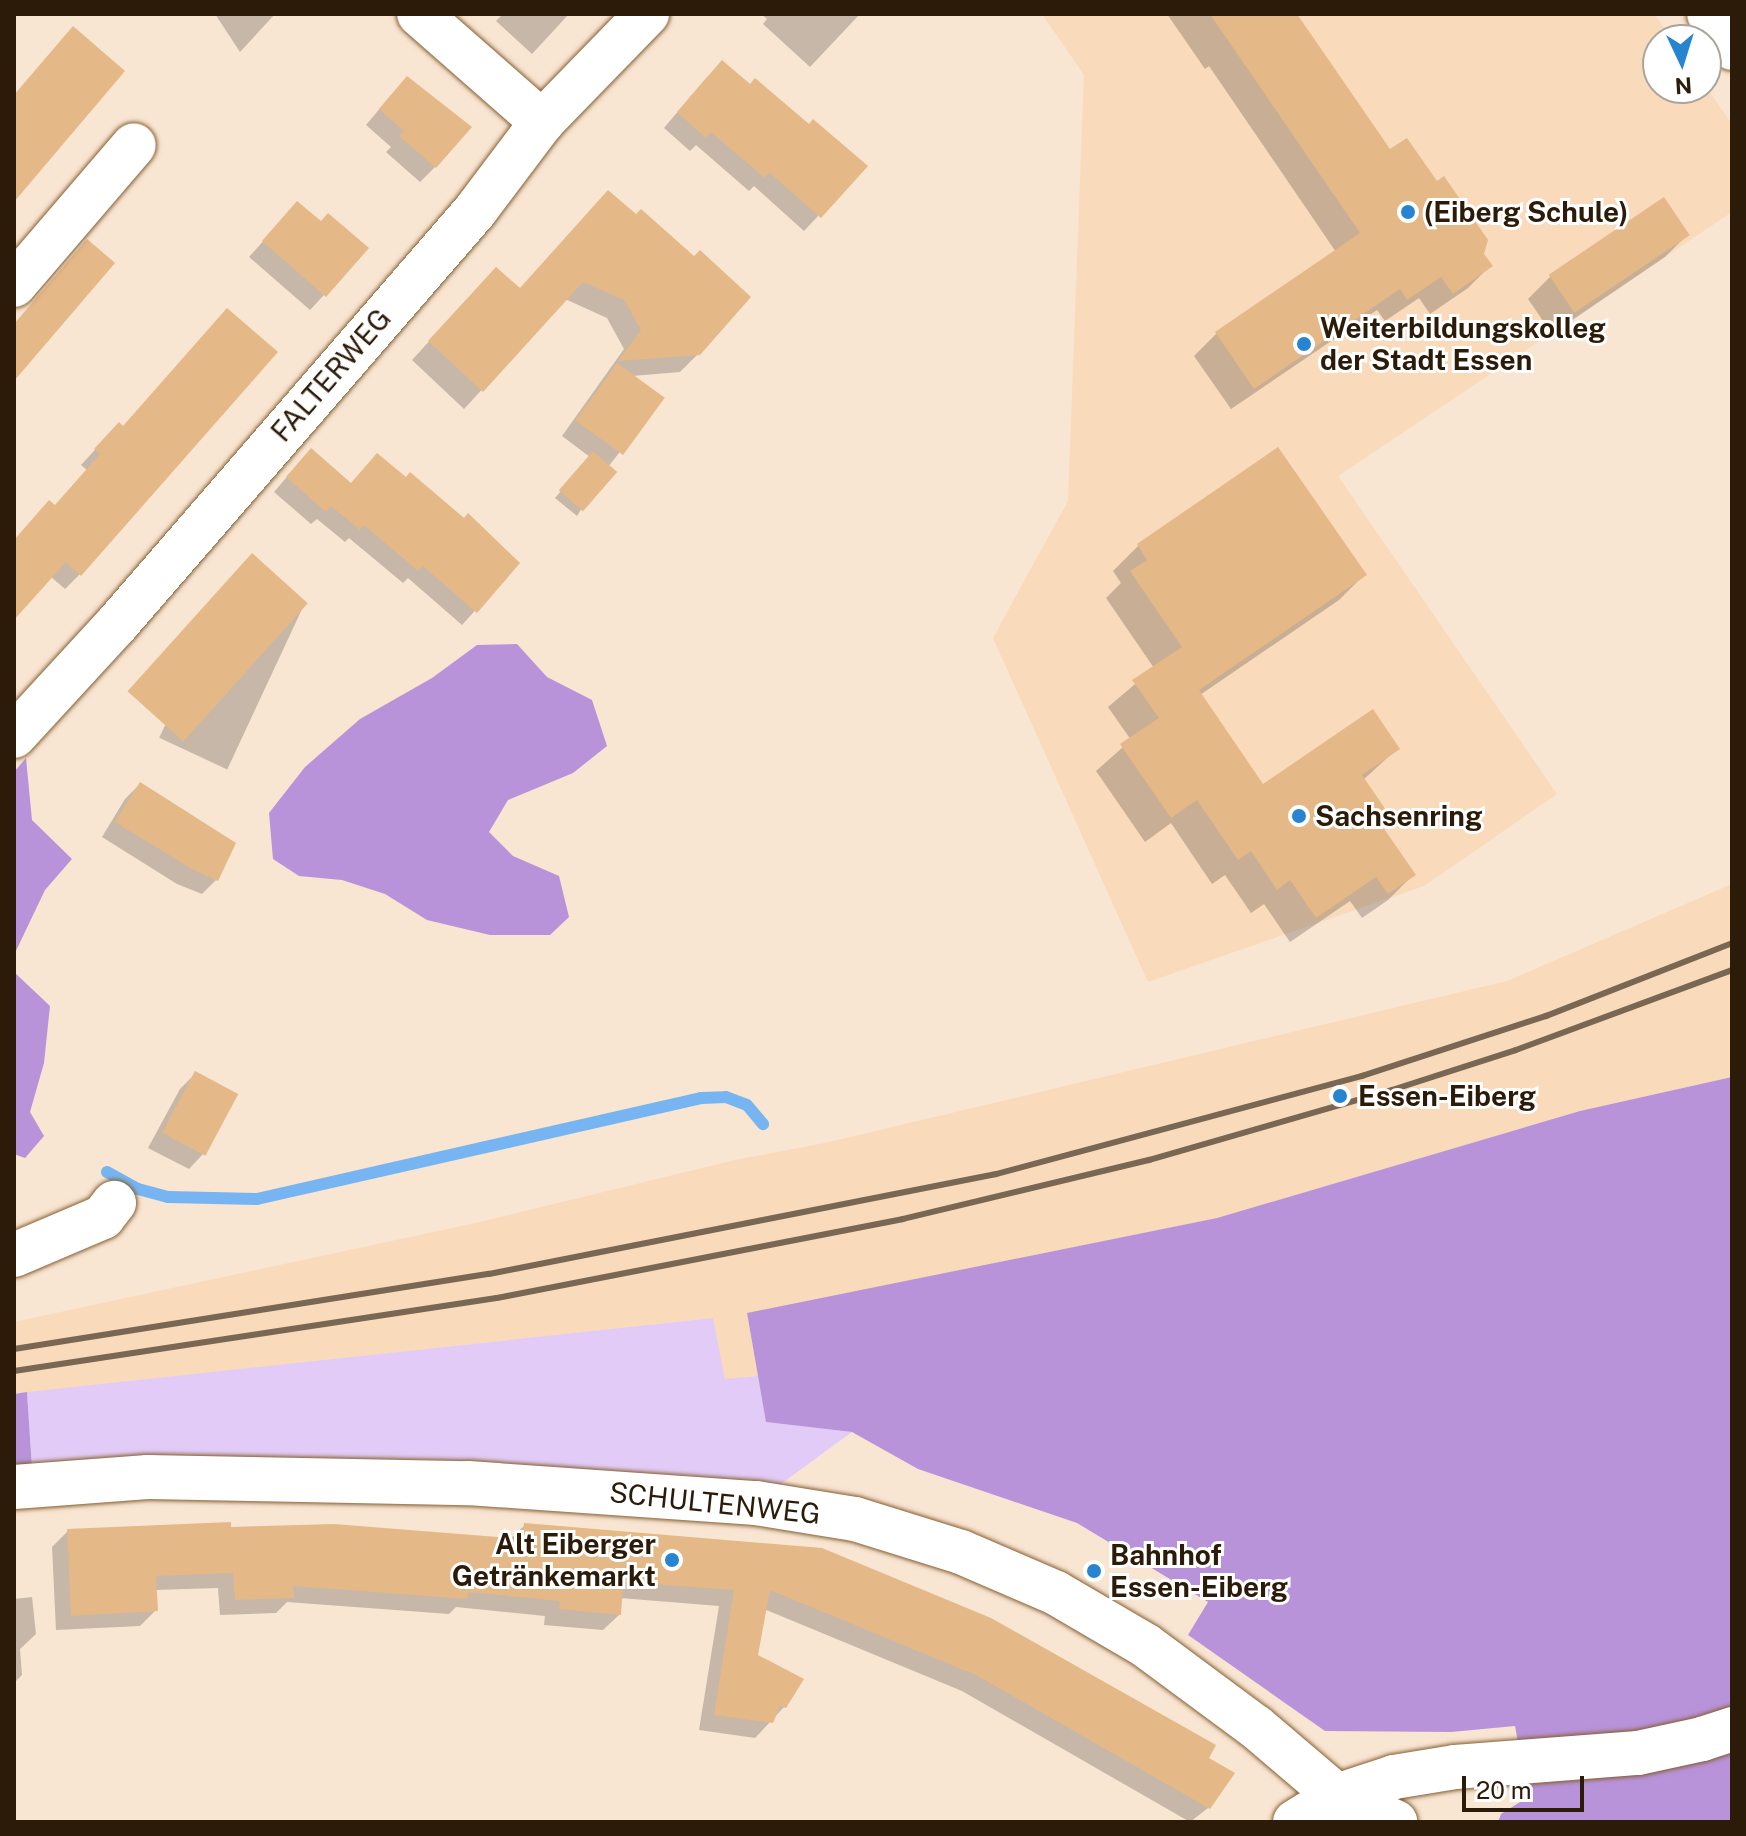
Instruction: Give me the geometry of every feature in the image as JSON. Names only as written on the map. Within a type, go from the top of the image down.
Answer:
[{"type":"street","points":[[419,14],[542,122]]},
{"type":"street","name":"FALTERWEG","points":[[14,736],[127,613],[475,211],[542,122],[647,14]]},
{"type":"street","points":[[1709,14],[1732,48]]},
{"type":"street","points":[[14,285],[134,145]]},
{"type":"street","points":[[14,1255],[103,1217],[114,1203]]},
{"type":"street","name":"SCHULTENWEG","points":[[14,1487],[148,1477],[468,1483],[756,1503],[855,1519],[974,1558],[1056,1593],[1132,1637],[1256,1727],[1342,1809],[1395,1822]]},
{"type":"street","points":[[1295,1822],[1342,1809],[1394,1777],[1455,1767],[1638,1753],[1732,1729]]},
{"type":"shaded area","name":"Weiterbildungskolleg der Stadt Essen","points":[[1042,14],[1654,14],[1661,24],[1642,24],[1642,104],[1718,104],[1732,124],[1732,212],[1338,476],[1557,794],[1424,886],[1148,982],[993,638],[1068,501],[1084,75]]},
{"type":"shaded area","points":[[517,644],[547,677],[592,700],[607,746],[573,773],[508,800],[489,832],[513,856],[559,876],[569,917],[550,935],[490,935],[427,920],[385,894],[342,880],[299,876],[273,859],[269,813],[305,767],[360,719],[432,678],[477,645]]},
{"type":"shaded area","points":[[26,758],[32,820],[72,859],[45,890],[14,955],[14,772]]},
{"type":"shaded area","points":[[1732,884],[1732,1077],[1580,1111],[1217,1218],[747,1314],[758,1376],[725,1380],[713,1318],[14,1394],[14,1322],[480,1222],[1507,981]]},
{"type":"shaded area","points":[[14,972],[50,1006],[44,1063],[30,1112],[44,1136],[25,1158],[14,1154]]},
{"type":"shaded area","points":[[1732,1077],[1732,1822],[1498,1822],[1501,1814],[1528,1797],[1515,1726],[1451,1732],[1325,1731],[1188,1635],[1208,1602],[1077,1523],[918,1469],[852,1432],[766,1422],[747,1313],[1217,1218],[1580,1111]]},
{"type":"shaded area","points":[[713,1318],[725,1379],[758,1376],[767,1422],[852,1432],[756,1502],[33,1484],[27,1392]]},
{"type":"shaded area","points":[[27,1392],[33,1484],[14,1485],[14,1394]]},
{"type":"building","name":"(Eiberg Schule)","points":[[1210,14],[1297,14],[1390,149],[1407,138],[1437,181],[1444,176],[1488,240],[1484,254],[1493,266],[1453,294],[1441,277],[1407,300],[1400,289],[1254,389],[1215,332],[1360,233]]},
{"type":"building","points":[[73,26],[125,71],[14,202],[14,95]]},
{"type":"building","points":[[722,60],[750,84],[755,78],[809,124],[813,119],[868,166],[821,218],[769,172],[765,178],[711,132],[706,138],[677,112]]},
{"type":"building","points":[[407,76],[472,127],[436,168],[399,136],[404,131],[379,109]]},
{"type":"building","points":[[608,190],[636,214],[641,209],[694,256],[700,250],[751,297],[700,355],[618,361],[641,330],[624,300],[583,282],[483,392],[428,341],[496,267],[520,288]]},
{"type":"building","points":[[1664,197],[1690,235],[1574,313],[1549,275]]},
{"type":"building","points":[[297,201],[321,221],[328,213],[369,248],[326,297],[262,241]]},
{"type":"building","points":[[87,239],[115,263],[14,381],[14,324]]},
{"type":"building","points":[[227,308],[278,352],[81,576],[66,562],[14,620],[14,540],[49,500],[55,505],[100,454],[94,449],[119,422],[123,426]]},
{"type":"building","points":[[617,363],[665,398],[623,455],[575,420]]},
{"type":"building","points":[[1278,447],[1367,575],[1199,690],[1263,784],[1373,709],[1400,749],[1362,775],[1388,813],[1378,820],[1416,875],[1388,894],[1376,877],[1316,918],[1290,880],[1277,890],[1251,851],[1238,860],[1197,800],[1171,818],[1120,744],[1159,718],[1132,680],[1182,647],[1130,571],[1147,560],[1137,544]]},
{"type":"building","points":[[311,448],[351,483],[377,453],[406,477],[410,472],[464,518],[468,513],[520,563],[477,613],[423,566],[418,571],[364,525],[360,530],[331,506],[326,512],[286,477]]},
{"type":"building","points":[[593,451],[617,472],[583,511],[559,490]]},
{"type":"building","points":[[252,553],[308,603],[183,741],[128,691]]},
{"type":"building","points":[[140,782],[236,843],[218,881],[192,869],[115,822]]},
{"type":"building","points":[[195,1071],[238,1094],[205,1156],[162,1133]]},
{"type":"building","points":[[231,1522],[231,1527],[334,1524],[523,1539],[524,1523],[822,1548],[991,1618],[1216,1745],[1209,1758],[1235,1773],[1210,1809],[978,1676],[770,1590],[758,1655],[804,1679],[786,1708],[780,1706],[773,1723],[714,1715],[734,1590],[623,1582],[621,1615],[559,1609],[560,1601],[468,1592],[467,1599],[293,1586],[294,1598],[235,1600],[233,1573],[156,1576],[158,1611],[71,1616],[67,1529]]},
{"type":"waterway","points":[[107,1172],[138,1189],[168,1197],[257,1199],[701,1098],[726,1097],[747,1105],[763,1124]]},
{"type":"railway","points":[[14,1349],[489,1274],[996,1174],[1362,1076],[1546,1016],[1732,943]]},
{"type":"railway","points":[[14,1371],[497,1298],[903,1219],[1149,1160],[1392,1090],[1516,1050],[1732,970]]},
{"type":"place","name":"(Eiberg Schule)","points":[[1408,212]]},
{"type":"place","name":"Weiterbildungskolleg der Stadt Essen","points":[[1304,344]]},
{"type":"place","name":"Sachsenring","points":[[1299,816]]},
{"type":"place","name":"Essen-Eiberg","points":[[1340,1096]]},
{"type":"place","name":"Alt Eiberger Getränkemarkt","points":[[672,1560]]},
{"type":"place","name":"Bahnhof Essen-Eiberg","points":[[1094,1571]]}]
